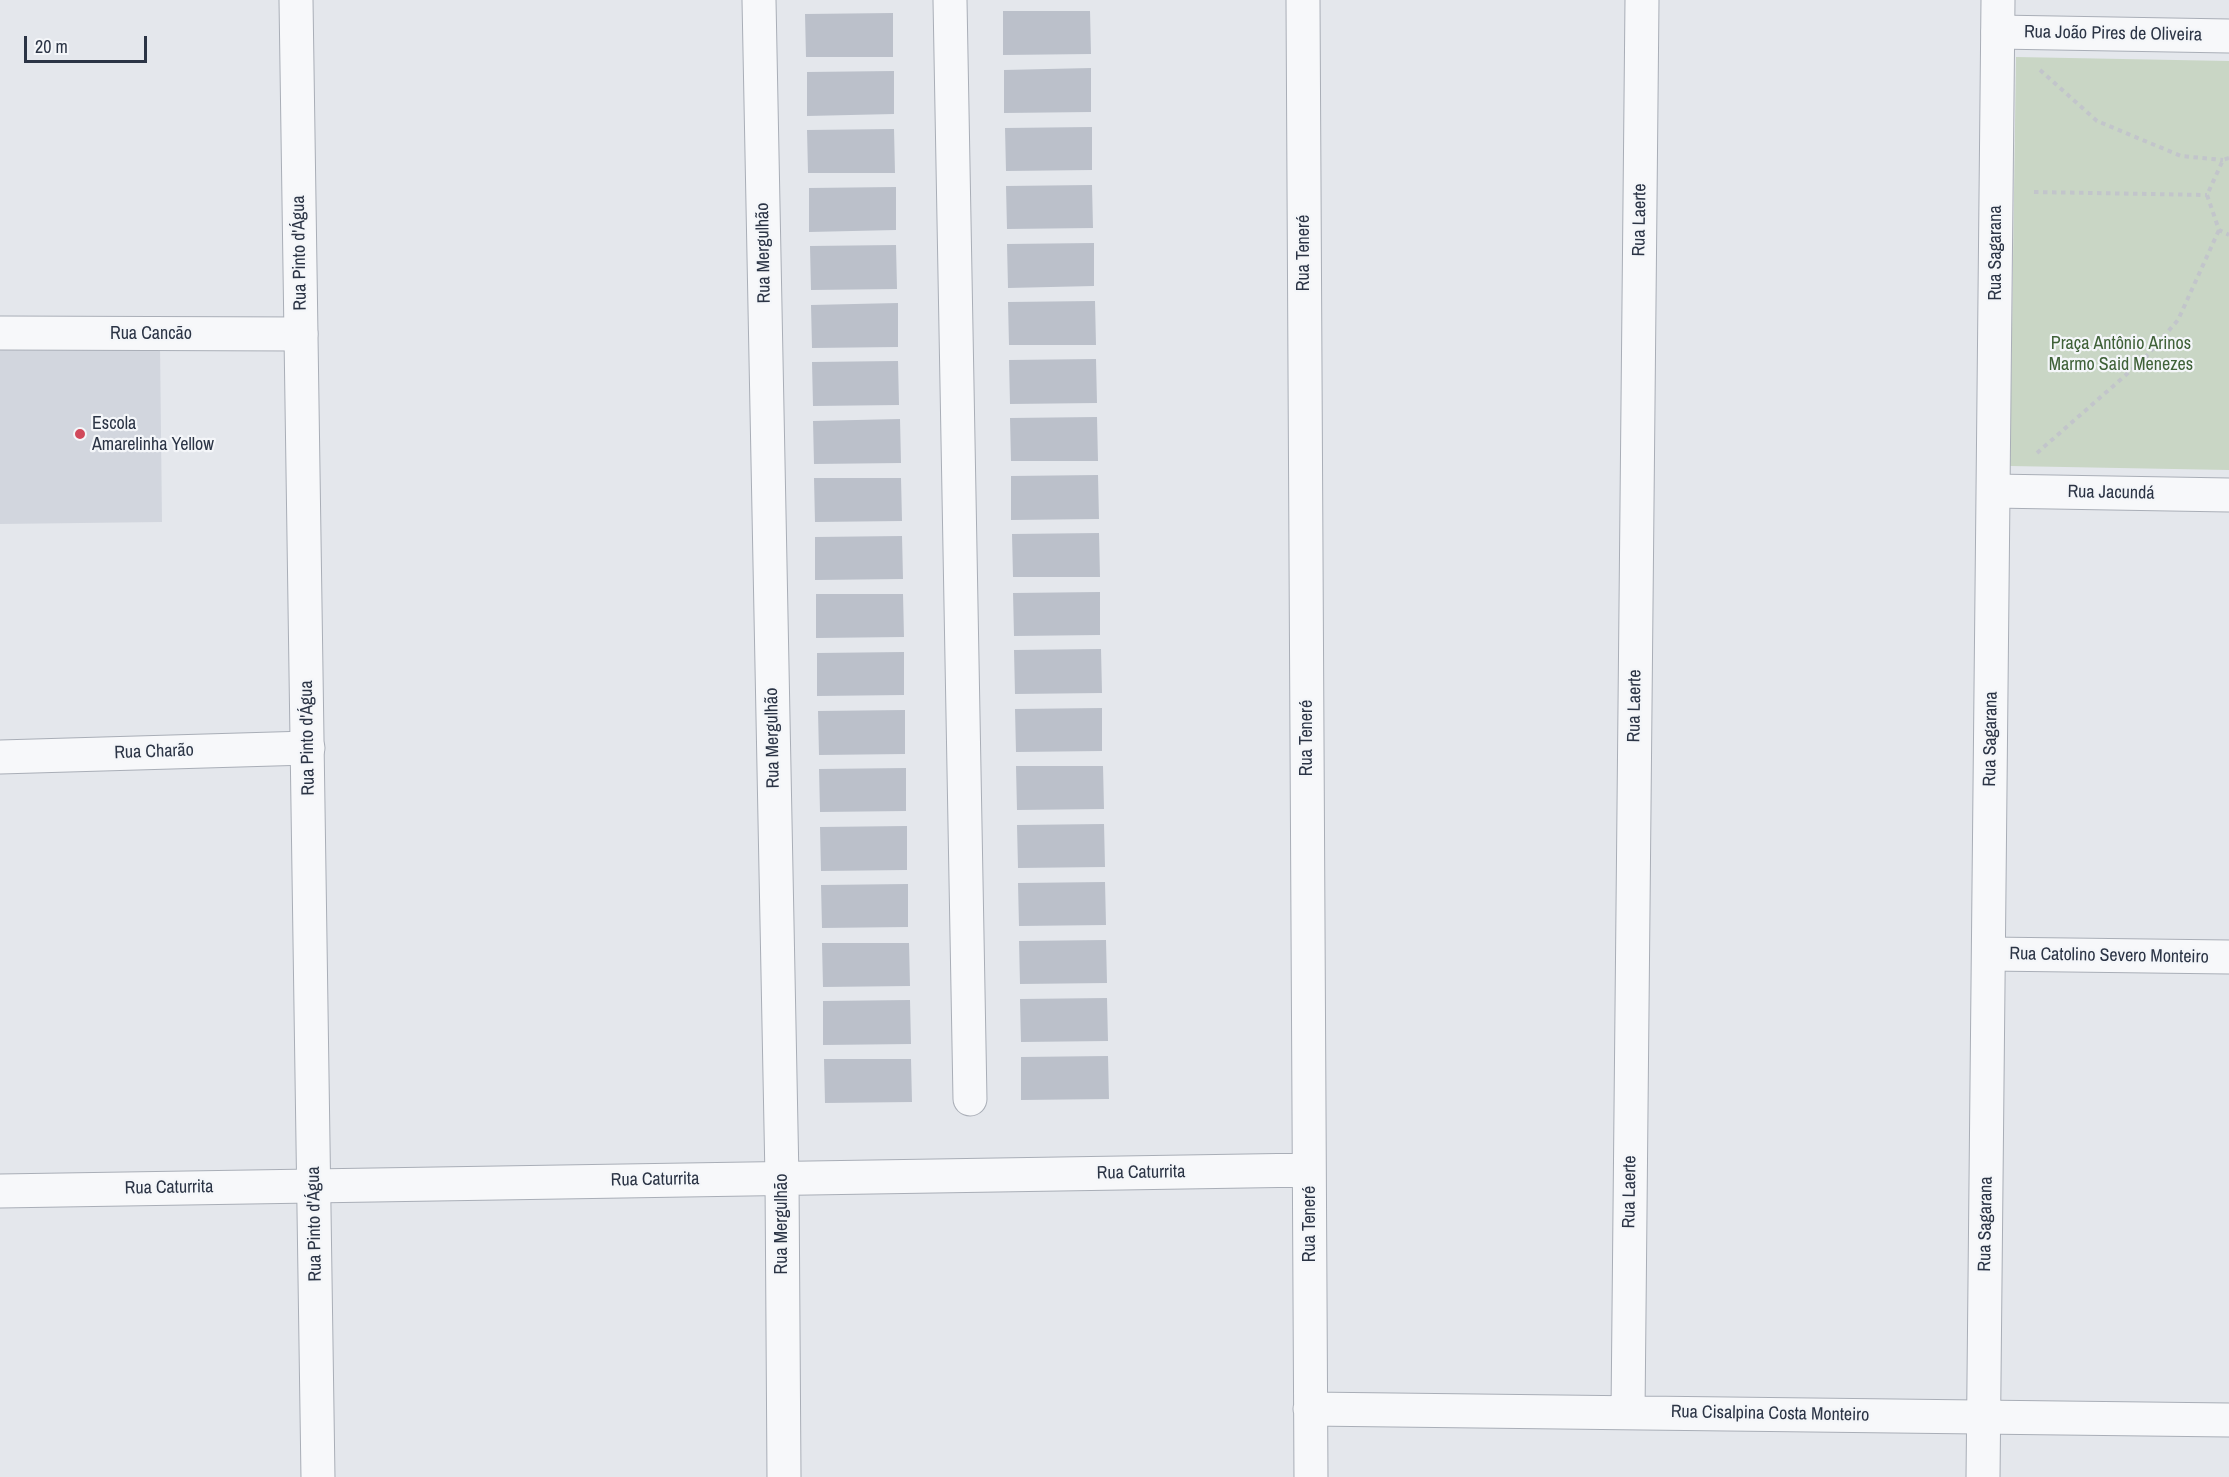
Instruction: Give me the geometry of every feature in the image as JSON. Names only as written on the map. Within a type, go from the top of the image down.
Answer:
[{"type":"street","name":"Rua Pinto d'Água","points":[[296,0],[318,1477]]},
{"type":"street","name":"Rua Mergulhão","points":[[759,0],[782,1178],[784,1477]]},
{"type":"street","points":[[950,0],[970,1099]]},
{"type":"street","name":"Rua Teneré","points":[[1303,0],[1311,1477]]},
{"type":"street","name":"Rua Laerte","points":[[1628,1413],[1642,0]]},
{"type":"street","name":"Rua Sagarana","points":[[1983,1477],[1998,0]]},
{"type":"street","name":"Rua João Pires de Oliveira","points":[[1998,32],[2229,36]]},
{"type":"street","name":"Rua Cancão","points":[[0,333],[301,334]]},
{"type":"street","name":"Rua Jacundá","points":[[1994,491],[2229,495]]},
{"type":"street","name":"Rua Charão","points":[[0,757],[308,748]]},
{"type":"street","name":"Rua Catolino Severo Monteiro","points":[[1989,954],[2229,957]]},
{"type":"street","name":"Rua Caturrita","points":[[0,1191],[1309,1170]]},
{"type":"street","name":"Rua Cisalpina Costa Monteiro","points":[[1310,1409],[2229,1420]]},
{"type":"path","points":[[1998,32],[2097,121],[2181,156],[2223,160],[2229,158]]},
{"type":"path","points":[[1994,491],[2145,359],[2178,320],[2219,230],[2207,195],[2223,160]]},
{"type":"path","points":[[1996,191],[2207,195]]},
{"type":"path","points":[[2219,230],[2229,235]]},
{"type":"shaded area","name":"Escola Amarelinha Yellow","points":[[160,345],[162,522],[0,524],[0,347]]},
{"type":"green space","name":"Praça Antônio Arinos Marmo Said Menezes","points":[[2016,57],[2229,61],[2229,470],[2010,466]]},
{"type":"building","points":[[1003,11],[1090,11],[1091,54],[1003,55]]},
{"type":"building","points":[[893,13],[893,57],[806,57],[805,14]]},
{"type":"building","points":[[1091,68],[1091,112],[1004,113],[1004,70]]},
{"type":"building","points":[[894,71],[894,114],[807,116],[807,72]]},
{"type":"building","points":[[1092,127],[1092,170],[1006,171],[1005,128]]},
{"type":"building","points":[[894,129],[895,173],[808,173],[807,130]]},
{"type":"building","points":[[1092,185],[1093,228],[1007,229],[1006,186]]},
{"type":"building","points":[[896,187],[896,230],[809,232],[809,188]]},
{"type":"building","points":[[1094,243],[1094,286],[1008,288],[1007,244]]},
{"type":"building","points":[[896,245],[897,289],[811,290],[810,246]]},
{"type":"building","points":[[1095,301],[1096,345],[1009,345],[1008,302]]},
{"type":"building","points":[[898,303],[898,347],[812,348],[811,305]]},
{"type":"building","points":[[1096,359],[1097,403],[1010,404],[1009,360]]},
{"type":"building","points":[[898,361],[899,405],[813,406],[812,362]]},
{"type":"building","points":[[1097,417],[1098,461],[1011,461],[1010,418]]},
{"type":"building","points":[[900,419],[901,463],[814,464],[813,421]]},
{"type":"building","points":[[1098,475],[1099,519],[1011,520],[1011,476]]},
{"type":"building","points":[[814,478],[901,478],[902,521],[815,522]]},
{"type":"building","points":[[1099,533],[1100,577],[1013,577],[1012,534]]},
{"type":"building","points":[[902,536],[903,579],[815,580],[815,537]]},
{"type":"building","points":[[1100,592],[1100,635],[1014,636],[1013,593]]},
{"type":"building","points":[[816,594],[903,594],[904,637],[816,638]]},
{"type":"building","points":[[1101,649],[1102,693],[1015,694],[1014,650]]},
{"type":"building","points":[[904,652],[904,695],[817,696],[817,653]]},
{"type":"building","points":[[1102,708],[1102,751],[1016,752],[1015,709]]},
{"type":"building","points":[[905,710],[905,754],[819,755],[818,711]]},
{"type":"building","points":[[1016,766],[1103,766],[1104,809],[1017,810]]},
{"type":"building","points":[[906,768],[906,811],[820,812],[819,769]]},
{"type":"building","points":[[1104,824],[1105,867],[1018,868],[1017,825]]},
{"type":"building","points":[[907,826],[907,870],[821,871],[820,827]]},
{"type":"building","points":[[1105,882],[1106,925],[1019,926],[1018,883]]},
{"type":"building","points":[[908,884],[908,927],[822,928],[821,885]]},
{"type":"building","points":[[1106,940],[1107,983],[1020,984],[1019,941]]},
{"type":"building","points":[[822,943],[909,943],[910,986],[823,987]]},
{"type":"building","points":[[1107,998],[1108,1041],[1021,1042],[1020,999]]},
{"type":"building","points":[[910,1000],[911,1044],[823,1045],[823,1001]]},
{"type":"building","points":[[1108,1056],[1109,1099],[1021,1100],[1021,1057]]},
{"type":"building","points":[[824,1059],[911,1059],[912,1102],[825,1103]]},
{"type":"place","name":"Escola Amarelinha Yellow","points":[[80,434]]}]
